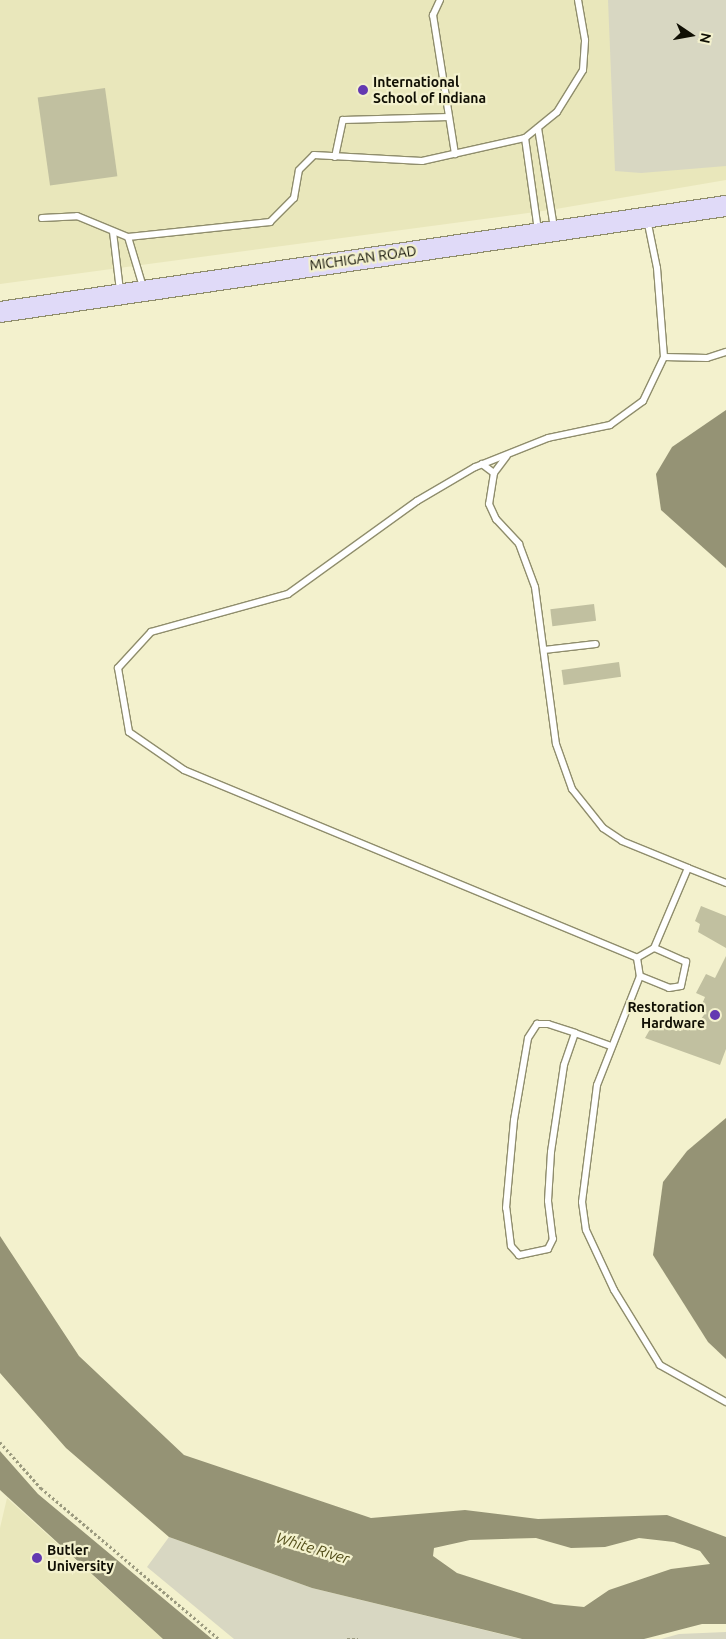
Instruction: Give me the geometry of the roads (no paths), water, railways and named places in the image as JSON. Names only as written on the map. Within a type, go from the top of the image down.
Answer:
[{"type":"main road","name":"MICHIGAN ROAD","points":[[0,312],[143,288],[546,233],[726,206]]},
{"type":"lane","points":[[440,0],[433,15],[455,154]]},
{"type":"lane","points":[[42,218],[76,216],[102,224],[113,232],[128,237],[270,222],[294,198],[306,161],[314,155],[422,161],[524,138],[538,128],[571,94],[583,70],[585,40],[578,0]]},
{"type":"lane","points":[[336,157],[343,120],[449,117]]},
{"type":"lane","points":[[538,128],[546,233]]},
{"type":"lane","points":[[524,138],[546,233]]},
{"type":"lane","points":[[637,958],[184,770],[129,732],[118,668],[151,632],[288,594],[417,501],[482,464],[548,438],[610,425],[643,401],[664,357],[657,268],[647,218]]},
{"type":"lane","points":[[113,232],[120,292]]},
{"type":"lane","points":[[128,237],[143,288]]},
{"type":"lane","points":[[664,357],[707,358],[726,352]]},
{"type":"lane","points":[[511,453],[494,473],[489,504],[528,564],[544,650],[556,744],[572,789],[603,828],[622,841],[726,882]]},
{"type":"lane","points":[[482,464],[494,473]]},
{"type":"lane","points":[[544,650],[596,644]]},
{"type":"lane","points":[[637,958],[654,948],[688,868]]},
{"type":"lane","points":[[640,976],[669,988],[682,986],[686,962],[654,948]]},
{"type":"lane","points":[[637,958],[640,976],[610,1046],[596,1095],[582,1202],[586,1230],[614,1290],[660,1365],[726,1402]]},
{"type":"lane","points":[[576,1033],[564,1066],[551,1152],[548,1201],[553,1239],[548,1249],[519,1255],[511,1246],[506,1208],[514,1120],[528,1038],[537,1024],[576,1033],[610,1046]]},
{"type":"water","points":[[726,410],[726,568],[661,510],[656,474],[672,447]]},
{"type":"water","points":[[726,1118],[726,1359],[708,1342],[653,1255],[663,1182],[687,1151]]},
{"type":"water","name":"White River","points":[[0,1236],[79,1356],[184,1455],[371,1518],[465,1510],[538,1519],[667,1515],[726,1537],[726,1624],[702,1624],[644,1639],[522,1639],[312,1588],[169,1537],[66,1448],[0,1373]],"holes":[[[536,1538],[571,1548],[605,1547],[639,1538],[674,1542],[700,1551],[710,1564],[671,1569],[609,1590],[584,1607],[554,1604],[457,1573],[433,1556],[434,1548],[470,1540]]]},
{"type":"water","points":[[0,1451],[38,1494],[212,1639],[163,1639],[0,1490]]},
{"type":"place","name":"International School of Indiana","points":[[363,90]]},
{"type":"place","name":"Restoration Hardware","points":[[715,1015]]},
{"type":"place","name":"Butler University","points":[[37,1558]]}]
